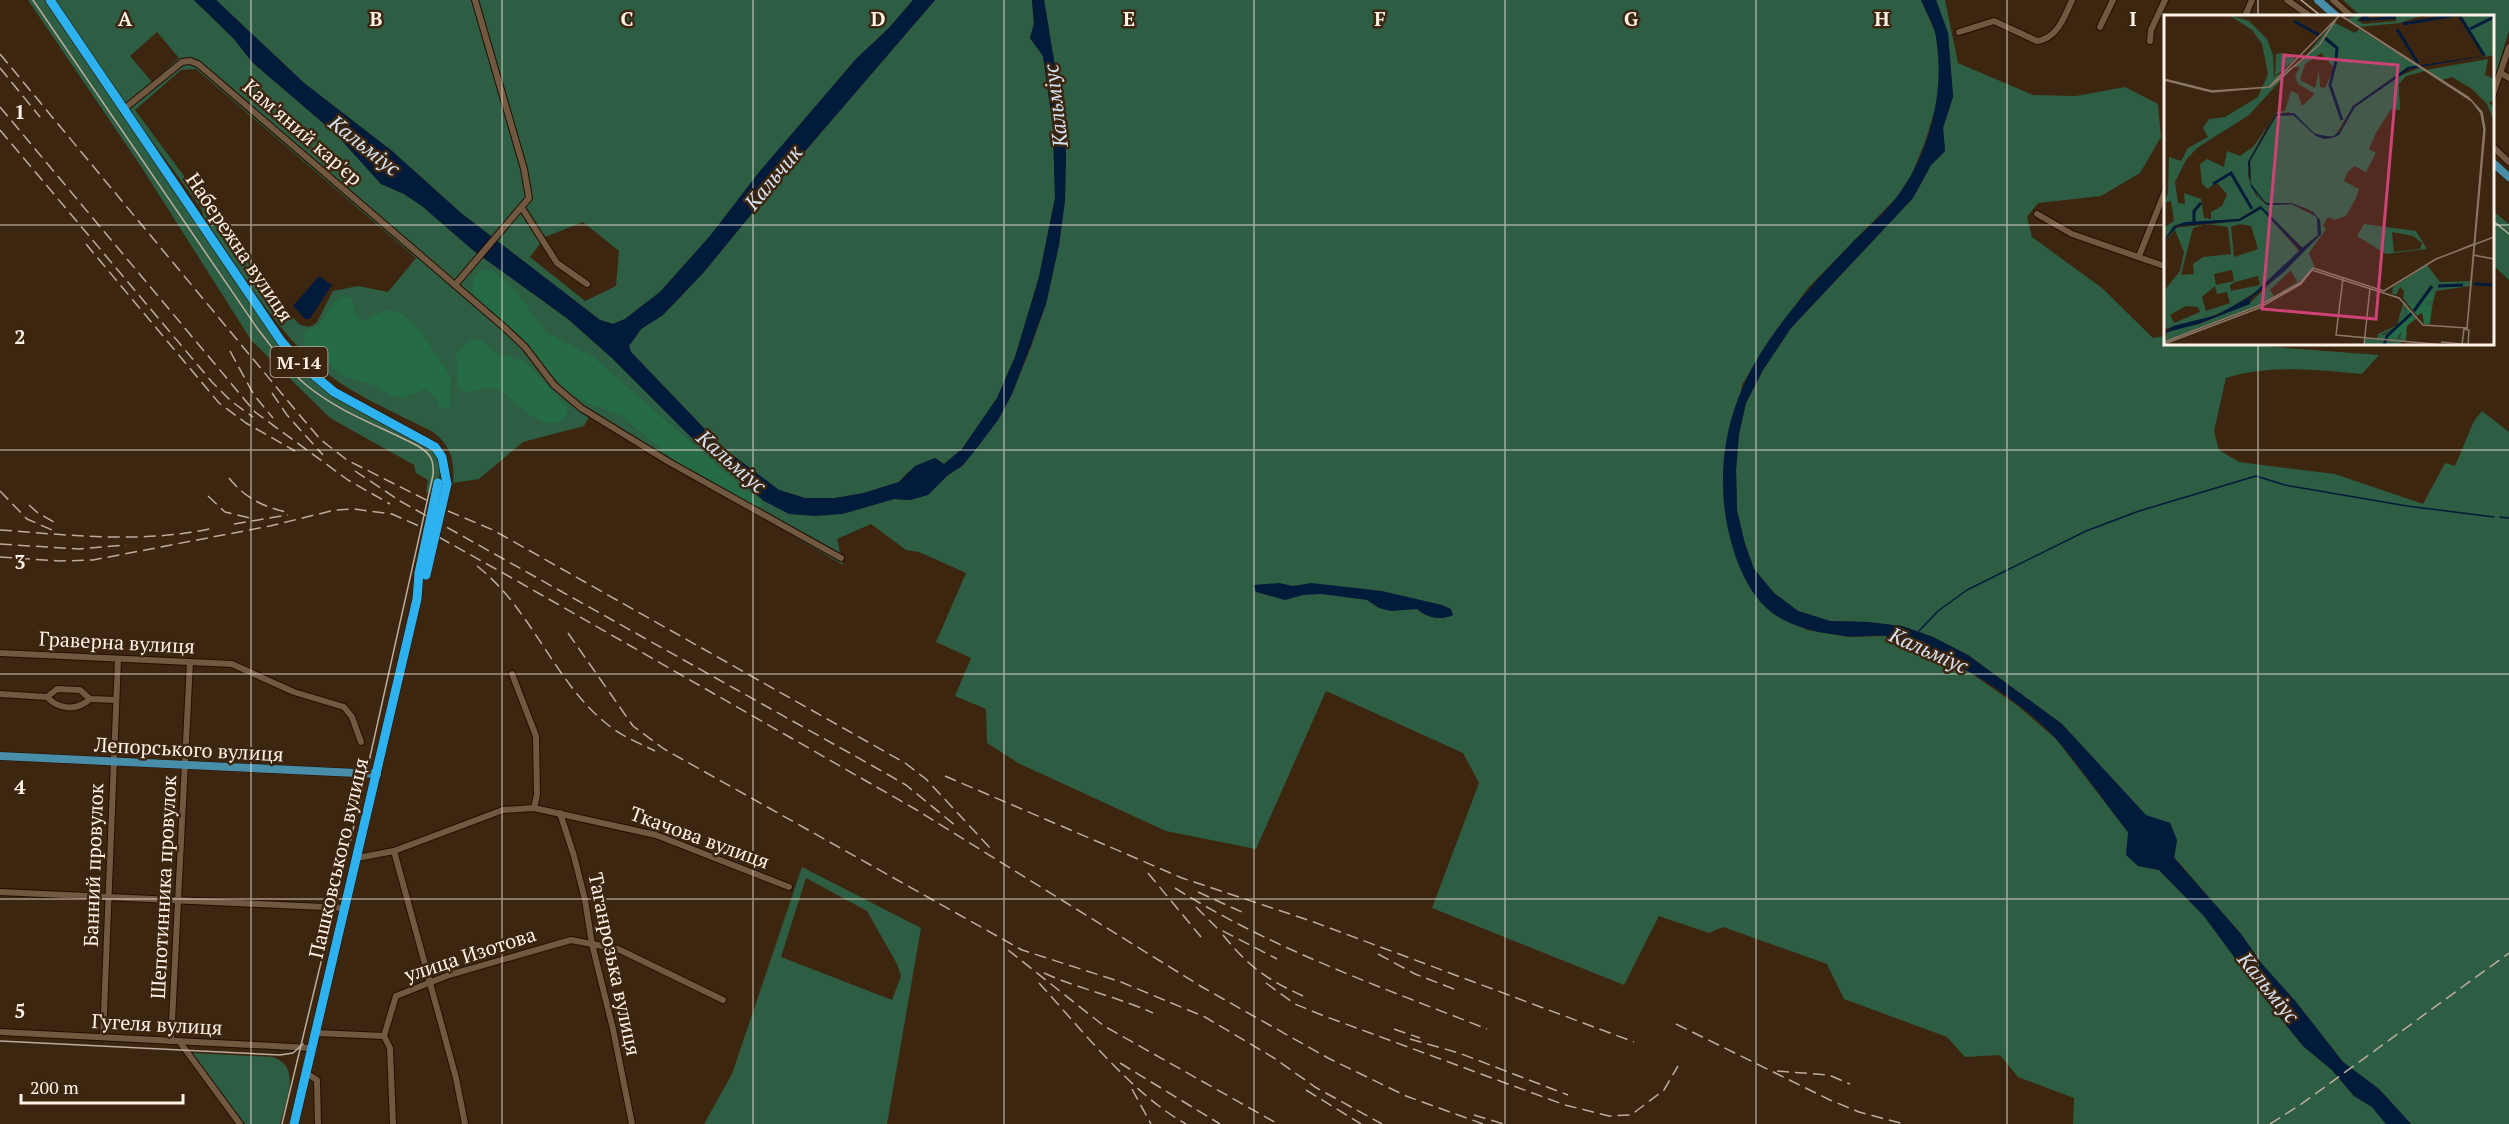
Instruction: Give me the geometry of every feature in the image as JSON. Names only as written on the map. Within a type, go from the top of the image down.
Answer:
[{"type":"highway","name":"Набережна вулиця","points":[[50,0],[264,316],[296,358],[319,380],[342,397],[429,443],[440,452],[444,466],[442,484],[417,600]]},
{"type":"highway","name":"Пашковського вулиця","points":[[294,1124],[417,600]]},
{"type":"main road","points":[[2318,0],[2335,15]]},
{"type":"main road","points":[[2494,163],[2509,177]]},
{"type":"main road","name":"Лепорського вулиця","points":[[0,756],[376,774]]},
{"type":"street","points":[[455,285],[529,198],[524,169],[475,0]]},
{"type":"street","points":[[1959,32],[1994,21],[2037,41],[2044,40],[2051,37],[2061,24],[2072,0]]},
{"type":"street","points":[[2100,27],[2113,0]]},
{"type":"street","points":[[2150,41],[2151,30],[2165,0]]},
{"type":"street","points":[[2245,15],[2252,0]]},
{"type":"street","points":[[2287,0],[2309,15]]},
{"type":"street","points":[[2333,0],[2350,15]]},
{"type":"street","points":[[2494,94],[2509,47]]},
{"type":"street","name":"Кам'яний кар'єр","points":[[124,109],[178,64],[186,61],[194,62],[525,347],[554,385],[581,408],[669,462],[842,558]]},
{"type":"street","points":[[2501,73],[2509,78]]},
{"type":"street","points":[[2494,147],[2509,162]]},
{"type":"street","points":[[2139,256],[2164,194]]},
{"type":"street","points":[[522,208],[557,263],[587,284]]},
{"type":"street","points":[[2037,214],[2072,234],[2164,266]]},
{"type":"street","name":"Граверна вулиця","points":[[0,653],[232,664],[294,692],[344,707],[352,717],[361,742]]},
{"type":"street","name":"Банний провулок","points":[[103,1037],[118,659]]},
{"type":"street","name":"Шепотинника провулок","points":[[171,1041],[190,662]]},
{"type":"street","points":[[512,674],[536,736],[537,795],[534,808]]},
{"type":"street","points":[[47,697],[60,688],[80,690],[90,699]]},
{"type":"street","points":[[0,694],[47,697],[56,705],[77,707],[90,699],[116,700]]},
{"type":"street","name":"Ткачова вулиця","points":[[357,858],[394,851],[489,814],[519,808],[534,808],[656,835],[789,887]]},
{"type":"street","name":"Таганрозька вулиця","points":[[560,813],[585,900],[592,944],[613,1029],[632,1124]]},
{"type":"street","points":[[394,851],[456,1078],[465,1124]]},
{"type":"street","points":[[0,892],[345,908]]},
{"type":"street","name":"улица Изотова","points":[[384,1036],[395,997],[449,975],[566,941],[578,940],[618,949],[723,1000]]},
{"type":"street","name":"Гугеля вулиця","points":[[0,1032],[312,1048]]},
{"type":"street","points":[[316,1033],[384,1036],[390,1048],[393,1124]]},
{"type":"street","points":[[179,1041],[240,1124]]},
{"type":"street","points":[[306,1073],[317,1080],[318,1124]]},
{"type":"green space","points":[[28,0],[44,0],[278,343],[300,367],[433,449],[441,467],[435,496],[426,492],[428,480],[416,473],[414,465],[330,418],[251,340],[142,168]]},
{"type":"green space","points":[[55,0],[194,0],[234,39],[252,62],[336,134],[381,184],[404,194],[422,206],[474,251],[568,319],[612,358],[692,438],[764,501],[842,514],[894,499],[910,500],[962,466],[998,420],[1012,394],[1031,347],[1046,304],[1059,245],[1065,200],[1064,121],[1044,0],[1921,0],[1936,34],[1940,78],[1935,109],[1925,142],[1911,176],[1897,197],[1808,288],[1765,346],[1742,385],[1724,504],[1771,612],[1807,630],[1849,637],[1885,636],[1968,671],[2018,706],[2056,739],[2128,832],[2138,866],[2159,870],[2204,916],[2303,1046],[2332,1070],[2354,1096],[2372,1107],[2386,1124],[2073,1124],[2074,1098],[2018,1077],[2000,1055],[1965,1057],[1947,1037],[1844,999],[1827,964],[1723,927],[1709,933],[1659,916],[1624,985],[1432,908],[1479,783],[1463,753],[1326,691],[1256,849],[1166,831],[1020,764],[987,743],[986,709],[955,696],[971,658],[936,642],[966,573],[919,552],[906,550],[871,524],[837,539],[843,565],[589,417],[584,426],[523,442],[479,479],[453,483],[450,454],[439,437],[337,381],[292,340],[246,280],[205,220],[201,208],[127,107]],"holes":[[[157,32],[179,58],[152,82],[130,56]],[[196,69],[416,258],[388,292],[358,286],[333,291],[317,322],[304,326],[299,324],[268,290],[135,110],[181,70]]]},
{"type":"green space","points":[[216,0],[913,0],[889,28],[856,59],[760,171],[710,236],[660,292],[625,319],[613,324],[600,320],[461,213],[392,151],[304,83]],"holes":[[[583,222],[619,251],[616,286],[585,301],[530,257],[545,237]]]},
{"type":"green space","points":[[935,0],[1032,0],[1034,24],[1030,38],[1043,56],[1053,127],[1055,198],[1039,277],[1015,357],[997,398],[962,449],[944,464],[935,458],[908,472],[899,482],[864,493],[835,498],[805,498],[779,490],[723,448],[631,352],[629,346],[641,329],[663,315],[704,272]]},
{"type":"green space","points":[[1936,0],[1945,0],[1958,63],[2033,95],[2076,96],[2125,87],[2158,104],[2161,137],[2140,173],[2101,196],[2038,203],[2027,217],[2032,237],[2102,288],[2153,338],[2164,336],[2164,345],[2247,345],[2379,355],[2362,374],[2276,370],[2226,378],[2214,431],[2219,450],[2239,462],[2335,474],[2423,504],[2445,463],[2455,466],[2474,421],[2482,411],[2509,432],[2509,1124],[2411,1124],[2379,1089],[2343,1062],[2296,1002],[2262,964],[2241,934],[2174,857],[2177,840],[2170,823],[2146,816],[2062,724],[1968,655],[1933,637],[1902,626],[1830,621],[1798,611],[1774,593],[1754,569],[1737,511],[1736,470],[1739,434],[1746,403],[1763,370],[1791,328],[1913,198],[1931,165],[1945,151],[1943,128],[1953,96],[1948,33]]},
{"type":"green space","points":[[2343,0],[2509,0],[2509,31],[2494,80],[2494,15],[2360,15]]},
{"type":"green space","points":[[2494,212],[2509,224],[2509,280],[2494,266]]},
{"type":"green space","points":[[484,269],[492,270],[505,281],[522,299],[544,331],[592,356],[744,489],[760,500],[761,506],[756,508],[678,463],[622,416],[581,400],[567,391],[473,293],[474,279]]},
{"type":"green space","points":[[343,296],[351,298],[358,318],[364,321],[383,311],[395,311],[420,330],[451,377],[450,405],[446,408],[439,407],[435,397],[425,389],[403,398],[391,396],[373,385],[346,378],[304,343],[302,333],[319,325],[333,304]]},
{"type":"green space","points":[[481,339],[497,354],[524,361],[567,406],[567,416],[557,422],[547,423],[537,419],[493,388],[469,392],[461,390],[458,385],[456,355],[466,342]]},
{"type":"green space","points":[[802,867],[921,928],[887,1124],[704,1124],[732,1074]],"holes":[[[806,878],[867,911],[897,964],[901,976],[892,1000],[781,957]]]},
{"type":"green space","points":[[192,1053],[272,1057],[281,1061],[287,1068],[290,1086],[280,1124],[245,1124]]},
{"type":"water","points":[[194,0],[216,0],[304,83],[392,151],[461,213],[600,320],[613,324],[625,319],[660,292],[710,236],[760,171],[856,59],[889,28],[913,0],[935,0],[704,272],[663,315],[641,329],[629,346],[631,352],[723,448],[779,490],[805,498],[835,498],[864,493],[899,482],[915,466],[935,458],[944,464],[962,449],[997,398],[1015,357],[1039,277],[1055,198],[1053,127],[1043,56],[1030,38],[1034,24],[1032,0],[1044,0],[1064,121],[1065,200],[1059,245],[1046,304],[1012,394],[998,420],[973,453],[962,466],[948,475],[928,495],[910,500],[894,499],[842,514],[815,516],[789,514],[764,501],[692,438],[612,358],[568,319],[474,251],[422,206],[404,194],[381,184],[336,134],[252,62],[234,39]]},
{"type":"water","name":"Кальміус","points":[[1921,0],[1936,0],[1948,33],[1953,97],[1943,128],[1945,151],[1931,165],[1913,198],[1791,328],[1763,370],[1746,403],[1739,434],[1736,470],[1737,510],[1754,569],[1774,593],[1798,611],[1830,621],[1902,626],[1933,637],[1968,655],[2062,724],[2146,815],[2170,823],[2177,840],[2174,858],[2241,934],[2262,964],[2296,1002],[2343,1062],[2379,1089],[2411,1124],[2386,1124],[2372,1107],[2354,1096],[2332,1070],[2303,1046],[2204,916],[2159,870],[2138,866],[2126,855],[2128,832],[2058,741],[2028,712],[1961,667],[1891,638],[1835,635],[1787,622],[1760,601],[1744,576],[1729,533],[1724,504],[1724,464],[1729,428],[1740,394],[1775,332],[1822,275],[1894,201],[1920,158],[1933,119],[1939,78],[1935,32]]},
{"type":"water","points":[[319,276],[332,285],[310,319],[305,319],[293,306]]},
{"type":"water","points":[[1279,583],[1293,586],[1311,583],[1382,591],[1442,605],[1451,609],[1453,615],[1439,618],[1417,609],[1391,611],[1379,608],[1367,600],[1321,594],[1303,595],[1285,600],[1256,592],[1253,585]]},
{"type":"waterway","name":"Кальміус","points":[[1919,631],[1938,611],[1967,590],[2086,531],[2139,511],[2256,476],[2285,485],[2407,506],[2494,517]]},
{"type":"waterway","points":[[2500,517],[2509,518]]},
{"type":"tram line","points":[[33,0],[257,328],[285,364],[298,378],[331,403],[418,446],[429,455],[433,465],[433,475],[364,784],[282,1124]]},
{"type":"tram line","points":[[2301,0],[2320,15]]},
{"type":"tram line","points":[[2494,222],[2509,234]]},
{"type":"tram line","points":[[0,1041],[280,1055],[293,1053],[303,1044]]},
{"type":"railway","points":[[0,54],[321,440],[347,460],[448,511],[493,530],[905,763],[926,779],[991,849]]},
{"type":"railway","points":[[0,68],[40,117]]},
{"type":"railway","points":[[0,107],[255,412],[348,480],[390,504]]},
{"type":"railway","points":[[0,130],[212,382],[231,401],[253,417]]},
{"type":"railway","points":[[86,244],[219,403],[246,423],[295,451]]},
{"type":"railway","points":[[230,351],[254,395],[273,418]]},
{"type":"railway","points":[[272,393],[287,415],[323,455]]},
{"type":"railway","points":[[355,471],[400,501],[906,785],[956,826]]},
{"type":"railway","points":[[229,478],[255,501],[287,512]]},
{"type":"railway","points":[[0,491],[27,519],[52,530]]},
{"type":"railway","points":[[208,496],[225,512],[250,518]]},
{"type":"railway","points":[[29,505],[59,525]]},
{"type":"railway","points":[[0,557],[60,561],[93,560],[270,526],[335,510],[354,509],[392,514],[419,526],[519,582],[915,809],[1202,987],[1328,1058],[1406,1096],[1483,1124]]},
{"type":"railway","points":[[234,524],[288,515]]},
{"type":"railway","points":[[0,530],[80,536],[134,537],[161,536],[214,528]]},
{"type":"railway","points":[[0,544],[79,549],[126,545]]},
{"type":"railway","points":[[477,566],[513,603],[572,688],[588,707],[618,732],[655,751]]},
{"type":"railway","points":[[568,633],[633,726],[664,749],[1022,950],[1121,982],[1205,1017],[1274,1058],[1315,1087],[1382,1124]]},
{"type":"railway","points":[[945,776],[1182,878],[1311,921],[1634,1042]]},
{"type":"railway","points":[[1148,873],[1201,937]]},
{"type":"railway","points":[[1175,888],[1212,910],[1288,948],[1487,1029]]},
{"type":"railway","points":[[1198,892],[1244,913]]},
{"type":"railway","points":[[1196,907],[1217,928],[1277,959]]},
{"type":"railway","points":[[1223,935],[1241,956],[1259,971],[1303,996]]},
{"type":"railway","points":[[1008,950],[1104,1026],[1278,1124]]},
{"type":"railway","points":[[2270,1124],[2300,1105],[2509,953]]},
{"type":"railway","points":[[1378,954],[1415,974],[1459,991]]},
{"type":"railway","points":[[1044,973],[1153,1013]]},
{"type":"railway","points":[[1039,983],[1108,1060],[1146,1096],[1186,1124]]},
{"type":"railway","points":[[1266,983],[1295,1004],[1324,1016],[1565,1105],[1609,1116],[1631,1115],[1664,1090],[1678,1066]]},
{"type":"railway","points":[[1676,1024],[1830,1100],[1859,1112],[1904,1124]]},
{"type":"railway","points":[[1394,1029],[1420,1038]]},
{"type":"railway","points":[[1410,1039],[1459,1053],[1568,1095]]},
{"type":"railway","points":[[1120,1063],[1220,1124]]},
{"type":"railway","points":[[1777,1071],[1829,1075],[1850,1084]]},
{"type":"railway","points":[[1132,1089],[1151,1124]]},
{"type":"railway","points":[[1306,1090],[1361,1124]]},
{"type":"railway","points":[[1474,1115],[1504,1124]]},
{"type":"water label","name":"Кальчик","points":[[773,177]]}]
